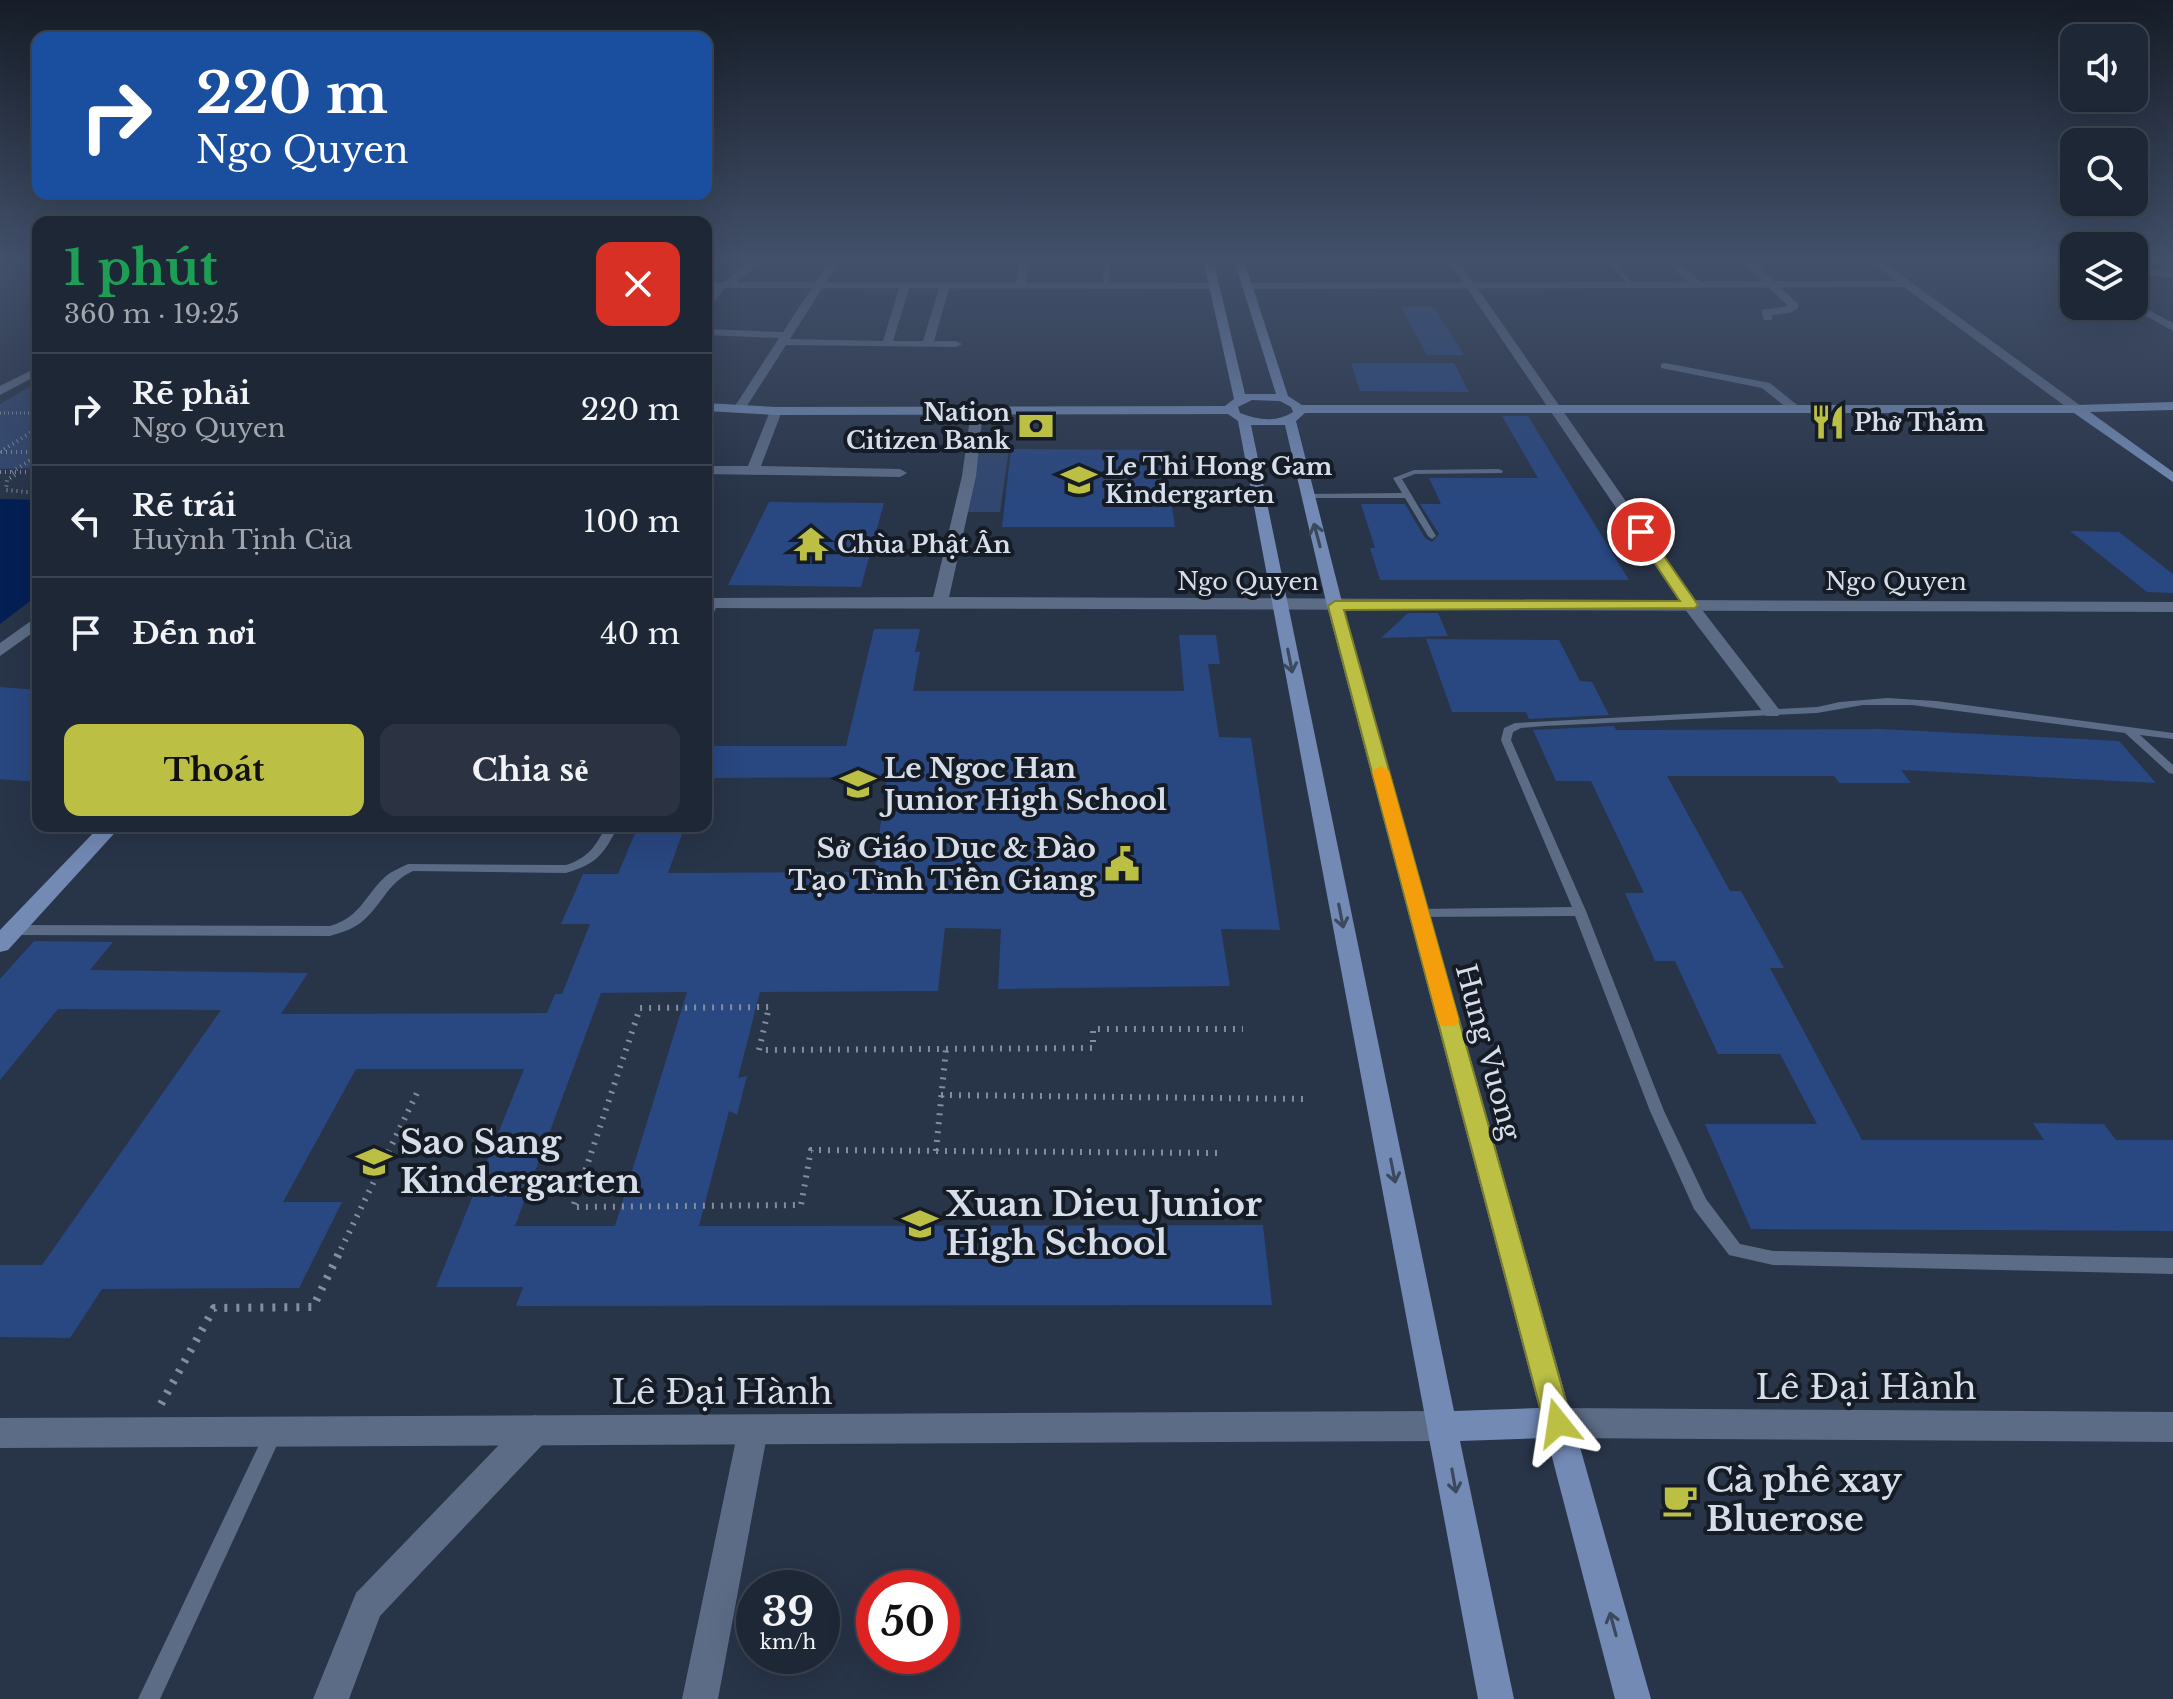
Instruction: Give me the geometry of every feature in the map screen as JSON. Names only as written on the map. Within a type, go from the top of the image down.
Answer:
[{"type":"main road","points":[[1225,342],[1444,1426],[1496,1699]]},
{"type":"main road","name":"Hung Vuong","points":[[1267,342],[1291,409],[1307,496],[1335,606],[1633,1699]]},
{"type":"main road","points":[[1238,409],[1260,395],[1291,409],[2077,409],[2173,406]]},
{"type":"main road","points":[[712,407],[776,411],[1238,409],[1268,423],[1291,409]]},
{"type":"main road","points":[[2077,409],[2173,478]]},
{"type":"main road","points":[[6,937],[105,832]]},
{"type":"main road","points":[[1444,1426],[1558,1423]]},
{"type":"street","points":[[739,409],[783,342]]},
{"type":"street","points":[[858,342],[956,344]]},
{"type":"street","points":[[1509,342],[1690,605],[1772,712]]},
{"type":"street","points":[[1986,342],[2077,409]]},
{"type":"street","points":[[1665,366],[1766,385],[1796,409]]},
{"type":"street","points":[[0,391],[32,373]]},
{"type":"street","points":[[0,382],[15,383]]},
{"type":"street","points":[[753,470],[776,411]]},
{"type":"street","points":[[940,602],[969,476],[977,411]]},
{"type":"street","points":[[712,470],[900,473]]},
{"type":"street","name":"Ngo Quyen","points":[[712,603],[2173,607]]},
{"type":"street","points":[[0,651],[32,627]]},
{"type":"street","name":"Lê Đại Hành","points":[[1558,1423],[2173,1427]]},
{"type":"street","name":"Lê Đại Hành","points":[[0,1433],[1444,1426]]},
{"type":"street","points":[[331,1699],[368,1605],[535,1430]]},
{"type":"street","points":[[700,1699],[753,1430]]},
{"type":"lane","points":[[1432,536],[1397,478],[1403,473],[1499,471]]},
{"type":"lane","points":[[1307,496],[1408,495]]},
{"type":"lane","points":[[2173,736],[1911,703],[1855,703],[1817,710],[1519,725],[1508,730],[1506,740],[1580,911],[1657,1111],[1700,1204],[1735,1250],[1773,1258],[2173,1266]]},
{"type":"lane","points":[[2128,730],[2173,771]]},
{"type":"lane","points":[[6,937],[344,928],[361,919],[397,872],[412,867],[566,869],[585,864],[599,852],[609,832]]},
{"type":"lane","points":[[1419,913],[1580,911]]},
{"type":"lane","points":[[149,1699],[274,1432]]},
{"type":"path","points":[[0,413],[32,413]]},
{"type":"path","points":[[0,452],[32,432]]},
{"type":"path","points":[[0,452],[32,453]]},
{"type":"path","points":[[32,458],[7,480],[6,490],[32,492]]},
{"type":"path","points":[[0,473],[32,474]]},
{"type":"path","points":[[1217,1153],[811,1150],[801,1205],[573,1207],[640,1008],[769,1007],[759,1050],[1093,1048],[1093,1029],[1243,1029]]},
{"type":"path","points":[[936,1151],[946,1049]]},
{"type":"path","points":[[145,1433],[214,1308],[313,1307],[418,1091]]},
{"type":"path","points":[[941,1095],[1306,1099]]},
{"type":"shaded area","points":[[32,385],[32,468],[0,469],[0,404]]},
{"type":"shaded area","points":[[968,449],[1009,449],[1000,512],[956,512]]},
{"type":"shaded area","points":[[0,499],[32,500],[32,600],[0,624]]},
{"type":"building","points":[[1420,342],[1456,342],[1464,355],[1427,355]]},
{"type":"building","points":[[1351,363],[1454,363],[1469,392],[1360,391]]},
{"type":"building","points":[[1502,416],[1528,416],[1629,580],[1380,580],[1370,548],[1375,548],[1361,504],[1405,504],[1425,538],[1432,542],[1439,534],[1420,504],[1441,504],[1429,478],[1538,478]]},
{"type":"building","name":"Le Thi Hong Gam Kindergarten","points":[[1011,449],[1163,450],[1175,527],[1002,527]]},
{"type":"building","name":"Chùa Phật Ân","points":[[769,502],[884,503],[861,587],[728,585]]},
{"type":"building","points":[[2070,531],[2119,532],[2173,574],[2173,593],[2147,592]]},
{"type":"building","points":[[1408,613],[1438,613],[1448,636],[1381,638]]},
{"type":"building","points":[[874,629],[920,629],[915,652],[920,652],[913,691],[1184,691],[1179,635],[1216,635],[1220,664],[1208,664],[1219,737],[1251,738],[1280,930],[1221,929],[1230,986],[998,989],[1001,929],[945,928],[938,991],[760,992],[738,1078],[747,1076],[737,1115],[729,1111],[699,1226],[1263,1225],[1272,1305],[516,1306],[523,1287],[436,1287],[524,1069],[356,1069],[283,1202],[342,1202],[299,1288],[102,1289],[70,1338],[0,1337],[0,1265],[42,1265],[221,1010],[58,1009],[0,1080],[0,979],[34,941],[113,942],[90,970],[308,973],[281,1014],[547,1013],[555,994],[562,994],[590,924],[561,924],[583,874],[618,874],[636,832],[683,832],[668,873],[874,872],[887,777],[712,778],[712,746],[846,746]],"holes":[[[687,992],[615,1226],[515,1226],[601,993]]]},
{"type":"building","points":[[1426,639],[1559,640],[1580,681],[1592,682],[1609,715],[1529,719],[1526,712],[1452,712]]},
{"type":"building","points":[[0,687],[32,690],[32,782],[0,779]]},
{"type":"building","points":[[1614,726],[1616,730],[1881,729],[2119,741],[2156,783],[1901,770],[1911,783],[1839,783],[1834,776],[1667,776],[1730,891],[1741,891],[1784,968],[1770,968],[1862,1140],[2044,1140],[2033,1123],[2104,1124],[2116,1140],[2173,1140],[2173,1231],[1751,1229],[1705,1124],[1817,1124],[1780,1054],[1718,1054],[1675,961],[1655,961],[1625,893],[1644,893],[1591,781],[1556,781],[1533,730]]},
{"type":"slow traffic","points":[[1381,771],[1449,1020]]},
{"type":"place","name":"Phở Thắm","points":[[1828,422]]},
{"type":"place","name":"Nation Citizen Bank","points":[[1036,426]]},
{"type":"place","name":"Le Thi Hong Gam Kindergarten","points":[[1079,480]]},
{"type":"place","name":"Chùa Phật Ân","points":[[811,544]]},
{"type":"place","name":"Le Ngoc Han Junior High School","points":[[858,784]]},
{"type":"place","name":"Sở Giáo Dục & Đào Tạo Tỉnh Tiền Giang","points":[[1122,864]]},
{"type":"place","name":"Sao Sang Kindergarten","points":[[374,1162]]},
{"type":"place","name":"Xuan Dieu Junior High School","points":[[920,1224]]},
{"type":"place","name":"Cà phê xay Bluerose","points":[[1680,1500]]},
{"type":"route","points":[[1558,1423],[1335,606],[1690,605],[1641,532]]}]
